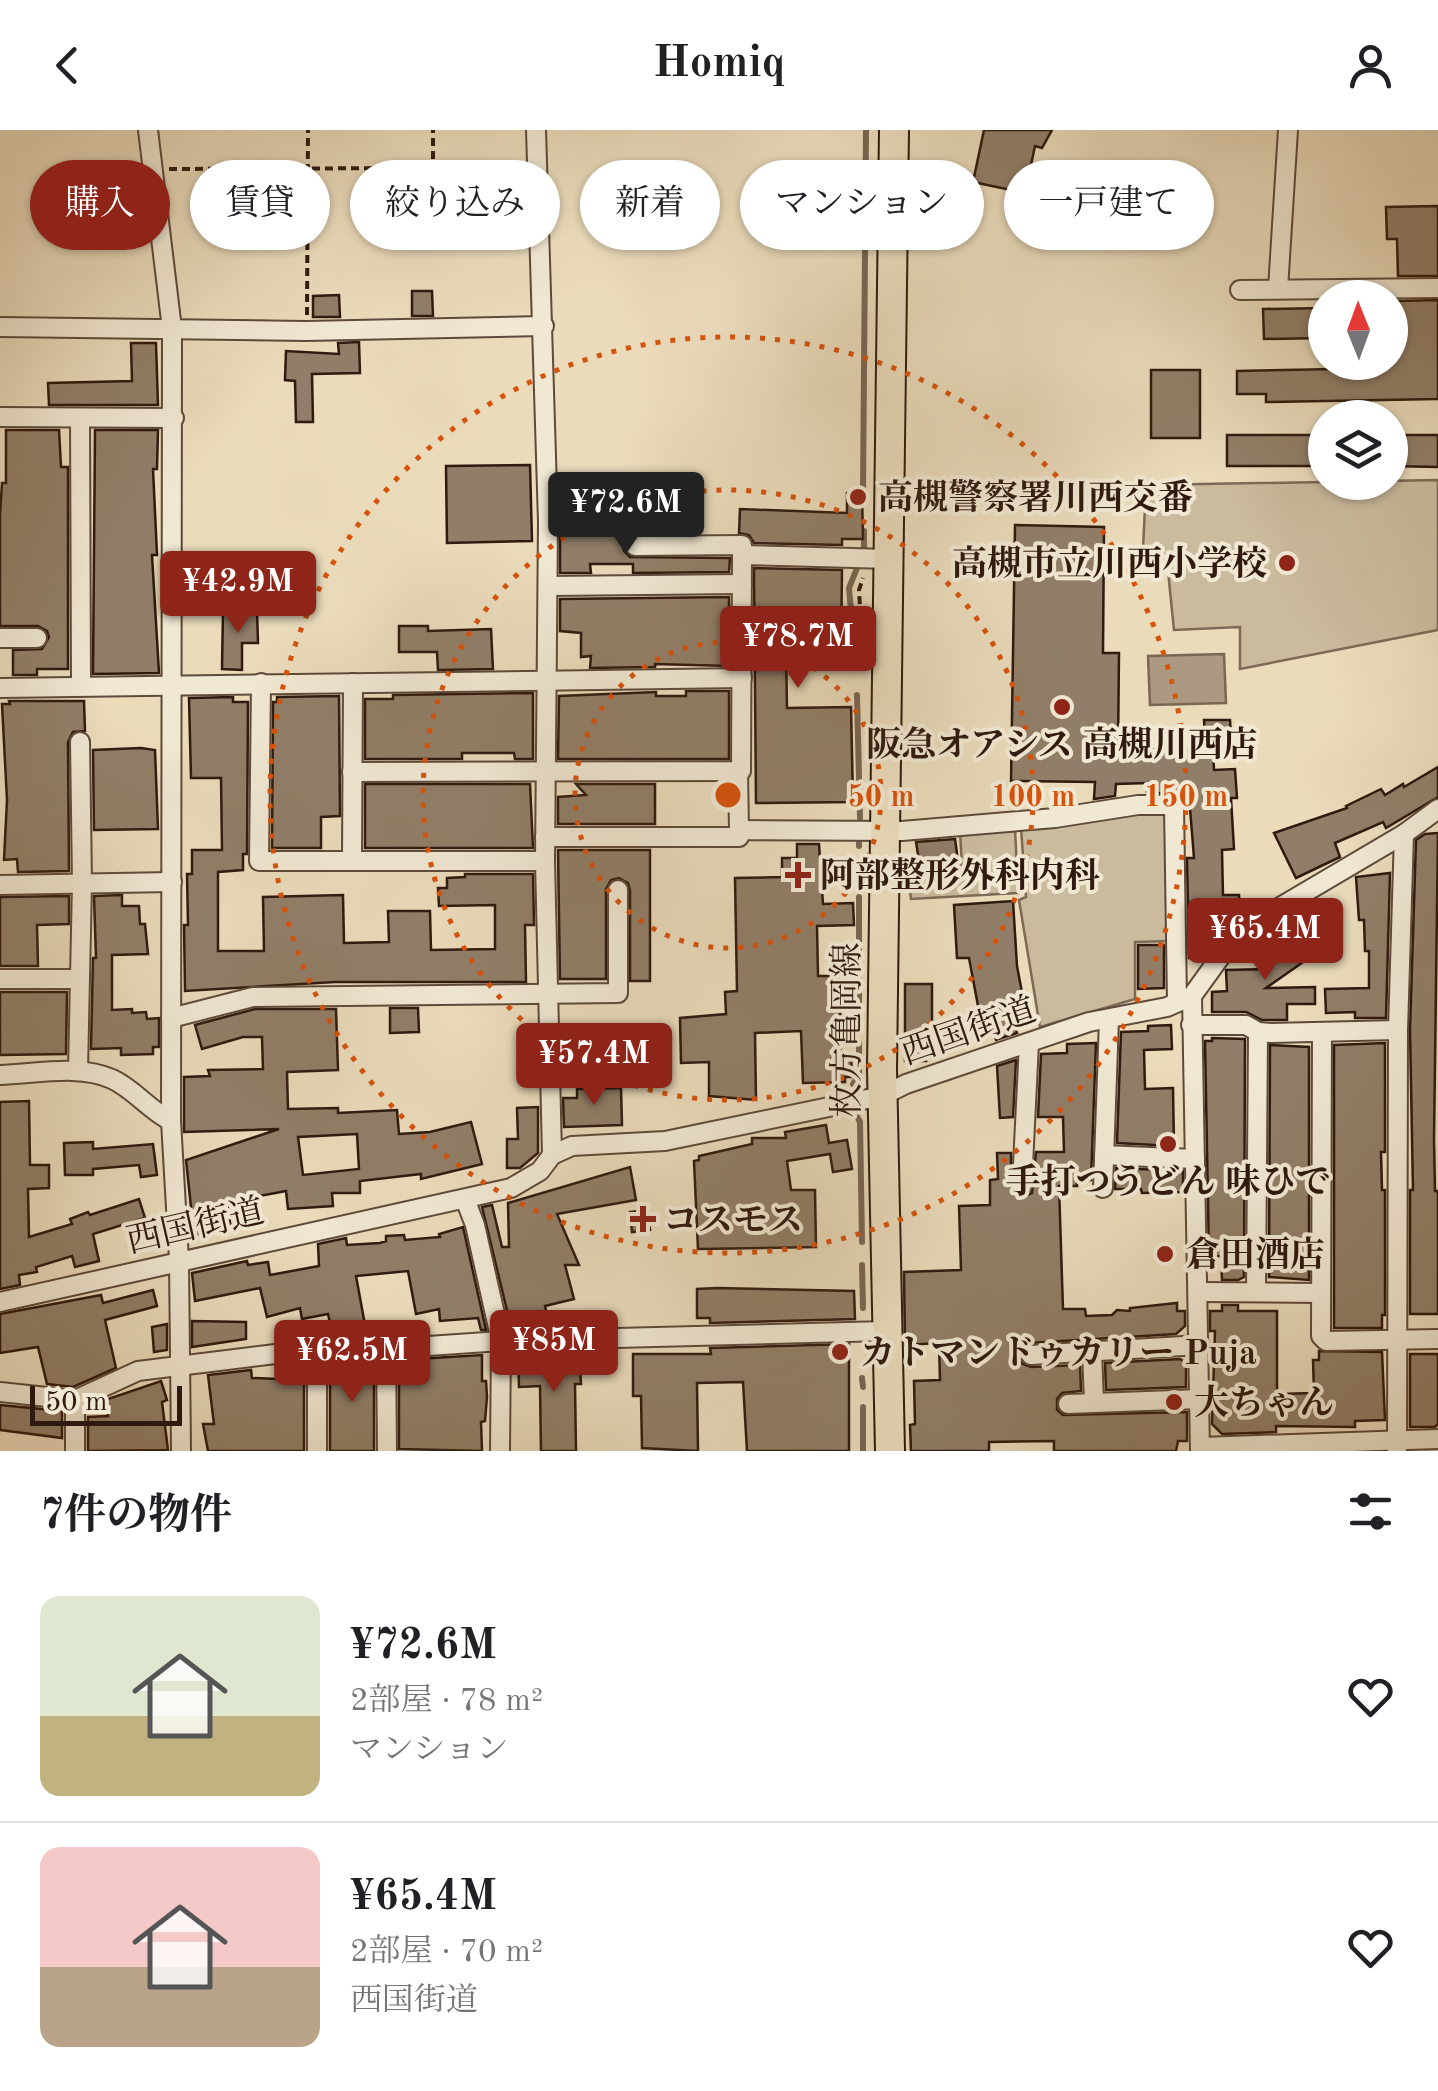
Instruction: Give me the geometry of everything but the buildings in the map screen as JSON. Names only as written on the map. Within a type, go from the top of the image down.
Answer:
[{"type":"main road","name":"枚方亀岡線","points":[[890,1451],[882,1096],[894,130]]},
{"type":"street","points":[[148,130],[152,160]]},
{"type":"street","points":[[536,130],[548,522],[545,861],[552,1155]]},
{"type":"street","points":[[1278,289],[1288,130]]},
{"type":"street","points":[[163,250],[172,329],[174,418],[171,1121],[179,1260],[181,1451]]},
{"type":"street","points":[[1240,290],[1438,288]]},
{"type":"street","points":[[0,327],[306,331],[544,326]]},
{"type":"street","points":[[0,417],[174,418]]},
{"type":"street","points":[[80,418],[81,685]]},
{"type":"street","points":[[352,772],[741,771],[742,545],[635,546],[635,521],[548,522]]},
{"type":"street","points":[[742,555],[889,560]]},
{"type":"street","points":[[548,586],[742,584]]},
{"type":"street","points":[[0,638],[37,638]]},
{"type":"street","points":[[0,688],[742,678]]},
{"type":"street","points":[[261,683],[259,861],[545,861]]},
{"type":"street","points":[[352,860],[353,683]]},
{"type":"street","points":[[78,1072],[80,742]]},
{"type":"street","points":[[545,837],[739,837],[738,771]]},
{"type":"street","points":[[738,830],[886,831],[1174,804],[1184,999],[1190,1025],[1200,1449],[1397,1446],[1438,1439]]},
{"type":"street","points":[[1184,999],[1226,949],[1258,920],[1404,834],[1438,809]]},
{"type":"street","points":[[1397,1446],[1398,1030],[1404,834]]},
{"type":"street","points":[[0,885],[172,882]]},
{"type":"street","points":[[172,1018],[252,997],[618,993],[618,890]]},
{"type":"street","points":[[0,978],[78,979]]},
{"type":"street","name":"西国街道","points":[[0,1302],[511,1188],[540,1172],[552,1155],[572,1146],[665,1141],[882,1096],[906,1084],[1029,1043],[1109,1018],[1167,1007],[1184,999]]},
{"type":"street","points":[[1103,1188],[1109,1018]]},
{"type":"street","points":[[1190,1025],[1246,1024],[1258,1032],[1398,1030]]},
{"type":"street","points":[[1256,1292],[1258,1032]]},
{"type":"street","points":[[1322,1032],[1321,1336],[1326,1341],[1438,1339]]},
{"type":"street","points":[[1022,1185],[1029,1043]]},
{"type":"street","points":[[0,1075],[78,1072],[113,1079],[154,1113],[171,1121]]},
{"type":"street","points":[[1104,1155],[1195,1159]]},
{"type":"street","points":[[465,1199],[480,1242],[501,1341],[500,1451]]},
{"type":"street","points":[[1198,1292],[1320,1293]]},
{"type":"street","points":[[0,1392],[75,1400],[138,1371],[348,1344],[386,1348],[501,1341],[886,1332]]},
{"type":"street","points":[[1031,1355],[1200,1345]]},
{"type":"street","points":[[386,1348],[387,1451]]},
{"type":"street","points":[[317,1451],[318,1350]]},
{"type":"street","points":[[1092,1351],[1094,1403]]},
{"type":"street","points":[[1068,1404],[1200,1399]]},
{"type":"street","points":[[74,1451],[75,1400]]},
{"type":"path","points":[[308,130],[308,160]]},
{"type":"path","points":[[330,168],[432,168],[432,130]]},
{"type":"path","points":[[306,331],[307,250]]},
{"type":"shaded area","points":[[1438,480],[1438,630],[1240,669],[1240,627],[1174,630],[1168,571],[1142,571],[1146,485],[1308,482],[1308,500],[1408,500],[1408,481]]},
{"type":"shaded area","points":[[1224,654],[1226,703],[1150,705],[1148,656]]},
{"type":"shaded area","points":[[1168,810],[1171,941],[1135,942],[1135,999],[1040,1027],[1019,900],[1026,897],[1021,828]]},
{"type":"shaded area","points":[[1015,828],[1018,893],[911,899],[908,873],[962,865],[960,832]]},
{"type":"waterway","points":[[863,492],[866,131]]},
{"type":"waterway","points":[[864,531],[864,551]]},
{"type":"waterway","points":[[856,667],[849,588],[857,568]]},
{"type":"waterway","points":[[857,695],[860,818]]},
{"type":"waterway","points":[[859,861],[859,881]]},
{"type":"waterway","points":[[859,897],[859,962]]},
{"type":"waterway","points":[[859,977],[859,1028]]},
{"type":"waterway","points":[[853,1084],[859,1075],[859,1043]]},
{"type":"waterway","points":[[854,1111],[860,1122],[862,1242]]},
{"type":"waterway","points":[[862,1265],[863,1308]]},
{"type":"waterway","points":[[862,1378],[863,1387]]},
{"type":"waterway","points":[[863,1407],[863,1451]]},
{"type":"place","name":"高槻警察署川西交番","points":[[858,497]]},
{"type":"place","name":"高槻市立川西小学校","points":[[1287,563]]},
{"type":"place","name":"阪急オアシス 高槻川西店","points":[[1062,707]]},
{"type":"place","name":"阿部整形外科内科","points":[[798,875]]},
{"type":"place","name":"手打つうどん 味ひで","points":[[1168,1144]]},
{"type":"place","name":"コスモス","points":[[643,1219]]},
{"type":"place","name":"倉田酒店","points":[[1165,1254]]},
{"type":"place","name":"カトマンドゥカリー Puja","points":[[840,1352]]},
{"type":"place","name":"大ちゃん","points":[[1174,1402]]}]
